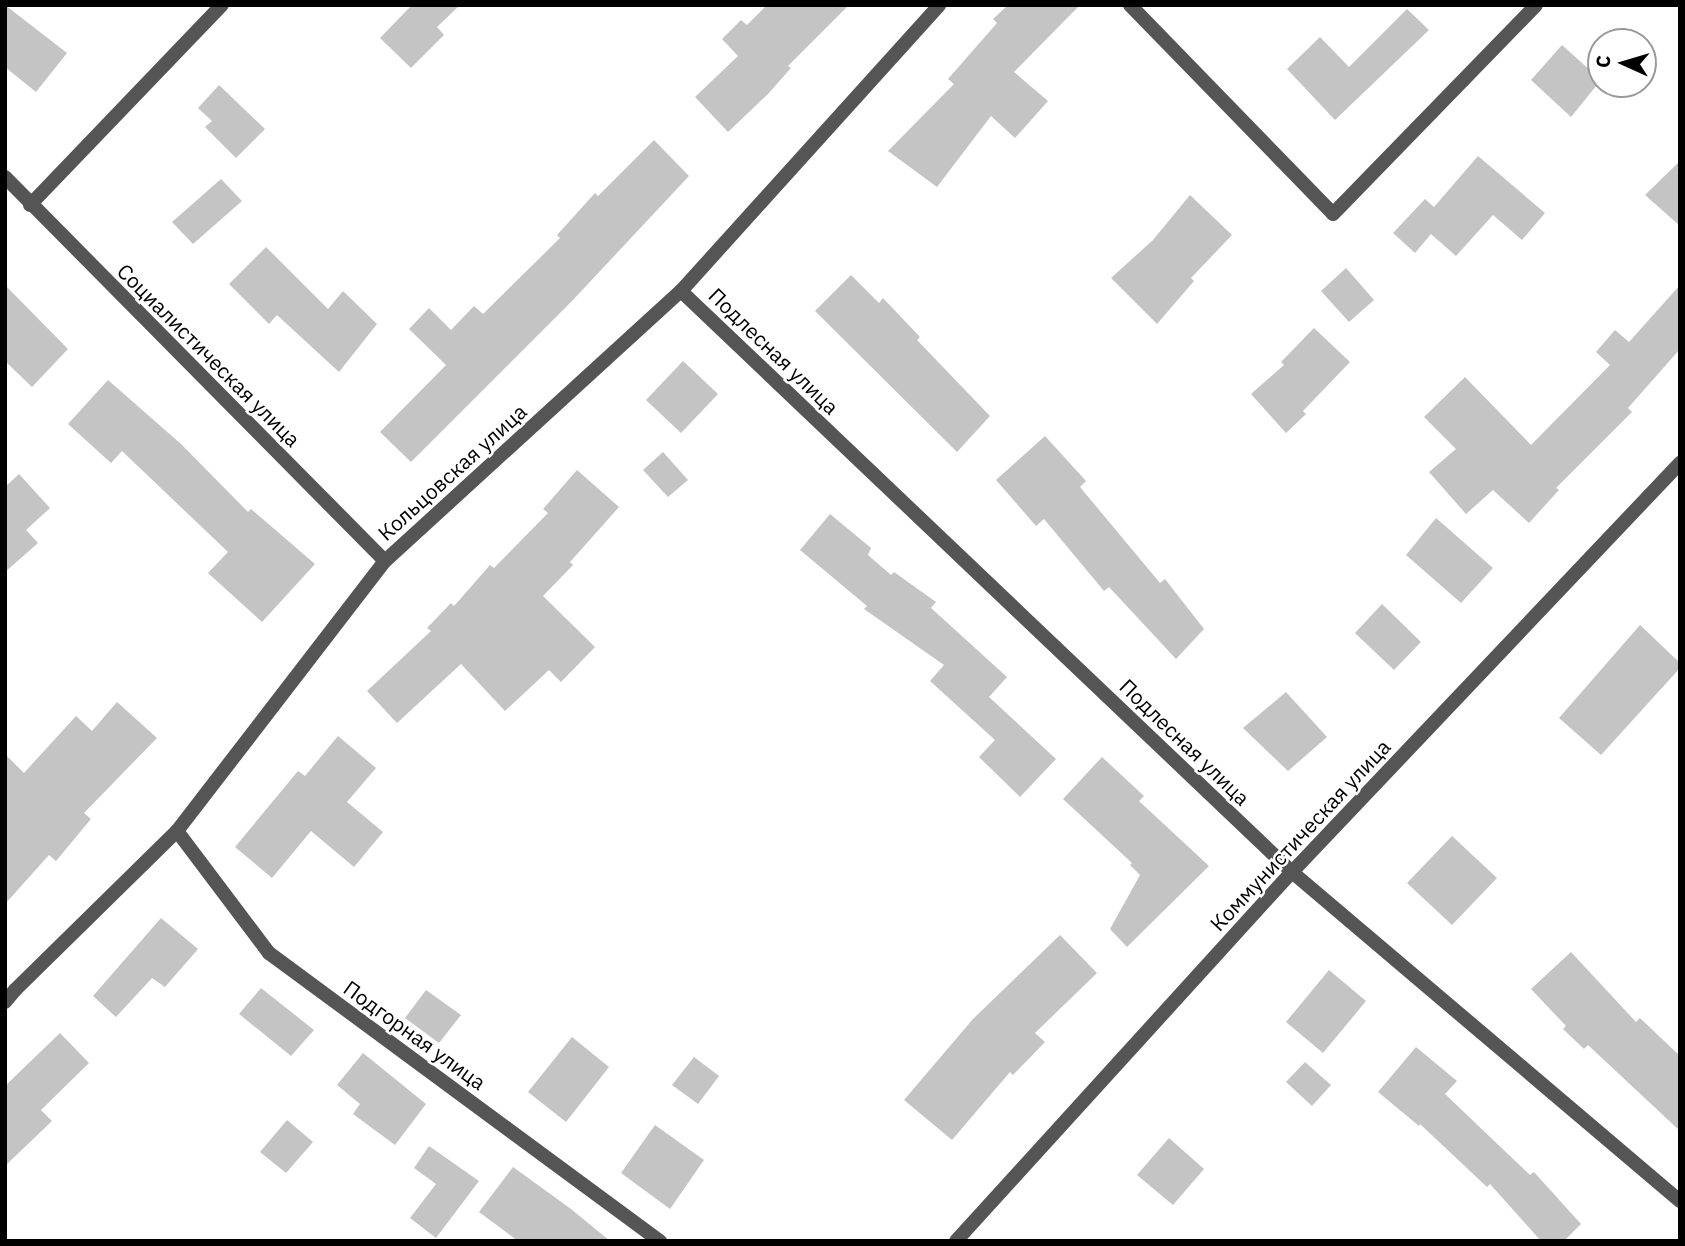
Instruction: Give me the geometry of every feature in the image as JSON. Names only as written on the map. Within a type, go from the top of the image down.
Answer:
[{"type":"street","points":[[30,205],[222,5]]},
{"type":"street","name":"Кольцовская улица","points":[[5,1002],[177,831],[385,561],[681,291],[939,5]]},
{"type":"street","points":[[1130,5],[1332,214],[1536,5]]},
{"type":"street","name":"Социалистическая улица","points":[[5,177],[385,561]]},
{"type":"street","name":"Подлесная улица","points":[[681,291],[1292,872],[1680,1201]]},
{"type":"street","name":"Коммунистическая улица","points":[[956,1241],[1292,872],[1680,463]]},
{"type":"street","name":"Подгорная улица","points":[[177,831],[269,953],[660,1241]]},
{"type":"building","points":[[5,5],[67,53],[36,92],[5,67]]},
{"type":"building","points":[[412,5],[460,5],[437,27],[444,35],[411,68],[380,38]]},
{"type":"building","points":[[767,5],[849,5],[788,66],[791,68],[768,94],[728,132],[695,97],[738,56],[722,39],[741,20],[747,25]]},
{"type":"building","points":[[1008,5],[1080,5],[1014,72],[1048,101],[1015,138],[991,116],[937,187],[888,151],[954,84],[948,79],[997,23],[993,19]]},
{"type":"building","points":[[1407,9],[1429,30],[1335,120],[1287,69],[1320,37],[1349,67]]},
{"type":"building","points":[[1562,45],[1587,67],[1587,97],[1571,117],[1531,80]]},
{"type":"building","points":[[219,85],[265,129],[236,158],[205,127],[212,121],[198,108]]},
{"type":"building","points":[[654,140],[689,176],[572,301],[411,462],[380,432],[446,365],[409,329],[429,308],[451,330],[474,306],[483,314],[560,238],[557,235],[595,193],[598,196]]},
{"type":"building","points":[[1478,156],[1545,213],[1522,240],[1493,215],[1456,256],[1431,234],[1415,253],[1393,233],[1425,199],[1434,207]]},
{"type":"building","points":[[1680,161],[1680,226],[1645,195]]},
{"type":"building","points":[[221,179],[242,201],[193,244],[172,222]]},
{"type":"building","points":[[1190,195],[1232,235],[1191,278],[1194,281],[1157,324],[1111,278],[1153,240]]},
{"type":"building","points":[[266,247],[328,309],[343,291],[377,324],[339,372],[277,315],[269,324],[229,284]]},
{"type":"building","points":[[1346,268],[1374,300],[1349,322],[1321,291]]},
{"type":"building","points":[[851,275],[879,303],[883,298],[920,337],[917,340],[990,416],[957,452],[815,311]]},
{"type":"building","points":[[5,285],[68,349],[32,387],[5,361]]},
{"type":"building","points":[[1680,285],[1680,349],[1628,408],[1632,412],[1556,488],[1559,490],[1529,523],[1493,490],[1466,514],[1429,472],[1456,449],[1424,417],[1465,377],[1531,445],[1610,365],[1596,352],[1615,330],[1629,342]]},
{"type":"building","points":[[1314,328],[1350,362],[1303,411],[1306,414],[1286,433],[1251,394],[1284,365],[1281,362]]},
{"type":"building","points":[[683,361],[718,394],[681,433],[646,400]]},
{"type":"building","points":[[108,380],[181,444],[248,512],[251,509],[315,564],[262,622],[208,573],[228,552],[122,451],[111,463],[68,424]]},
{"type":"building","points":[[1045,436],[1086,481],[1080,487],[1160,583],[1165,579],[1204,629],[1176,659],[1109,587],[1104,591],[1044,519],[1036,526],[996,480]]},
{"type":"building","points":[[663,452],[688,480],[668,497],[643,470]]},
{"type":"building","points":[[577,470],[619,507],[570,562],[573,565],[543,596],[595,647],[561,682],[549,670],[505,711],[461,664],[397,723],[367,691],[431,631],[427,628],[451,603],[454,606],[490,565],[494,568],[548,513],[543,509]]},
{"type":"building","points":[[19,474],[50,508],[26,530],[38,543],[5,572],[5,487]]},
{"type":"building","points":[[830,514],[871,548],[868,555],[891,575],[894,572],[936,602],[931,608],[1007,677],[989,697],[1056,759],[1020,797],[979,757],[995,740],[930,681],[944,665],[864,609],[867,606],[800,550]]},
{"type":"building","points":[[1436,518],[1493,568],[1461,603],[1406,555]]},
{"type":"building","points":[[1382,604],[1421,642],[1394,670],[1355,633]]},
{"type":"building","points":[[1640,625],[1680,663],[1680,668],[1601,755],[1559,718]]},
{"type":"building","points":[[1286,692],[1327,737],[1288,771],[1243,728]]},
{"type":"building","points":[[117,702],[157,738],[84,813],[91,819],[56,861],[49,855],[5,904],[5,754],[24,773],[76,716],[92,731]]},
{"type":"building","points":[[338,736],[376,768],[347,802],[383,832],[354,867],[311,831],[272,878],[235,847],[298,771],[305,776]]},
{"type":"building","points":[[1102,757],[1144,796],[1139,801],[1209,866],[1127,947],[1110,929],[1140,875],[1130,865],[1132,863],[1063,799]]},
{"type":"building","points":[[1452,836],[1497,878],[1452,925],[1407,883]]},
{"type":"building","points":[[161,918],[198,949],[165,987],[152,978],[116,1017],[93,996]]},
{"type":"building","points":[[1060,935],[1097,973],[1035,1033],[1045,1042],[1013,1075],[1010,1072],[952,1140],[904,1100],[973,1019]]},
{"type":"building","points":[[1571,952],[1636,1022],[1640,1018],[1680,1056],[1680,1131],[1588,1045],[1584,1049],[1563,1029],[1566,1026],[1531,989]]},
{"type":"building","points":[[1329,970],[1366,1001],[1323,1053],[1286,1022]]},
{"type":"building","points":[[261,988],[314,1030],[291,1056],[239,1014]]},
{"type":"building","points":[[426,990],[461,1015],[439,1043],[405,1018]]},
{"type":"building","points":[[60,1033],[89,1063],[41,1110],[52,1121],[5,1166],[5,1086]]},
{"type":"building","points":[[572,1037],[609,1067],[566,1122],[528,1092]]},
{"type":"building","points":[[1416,1047],[1457,1081],[1445,1094],[1530,1175],[1534,1172],[1581,1224],[1564,1241],[1541,1241],[1490,1184],[1487,1187],[1420,1124],[1419,1126],[1378,1092]]},
{"type":"building","points":[[363,1053],[426,1104],[395,1145],[353,1114],[360,1104],[337,1085]]},
{"type":"building","points":[[694,1057],[719,1076],[698,1104],[672,1085]]},
{"type":"building","points":[[1305,1062],[1331,1085],[1312,1106],[1286,1082]]},
{"type":"building","points":[[287,1120],[313,1142],[286,1173],[260,1152]]},
{"type":"building","points":[[655,1125],[704,1160],[670,1209],[621,1173]]},
{"type":"building","points":[[1169,1138],[1204,1169],[1173,1205],[1137,1175]]},
{"type":"building","points":[[429,1146],[479,1181],[436,1238],[410,1218],[436,1184],[414,1168]]},
{"type":"building","points":[[513,1167],[610,1241],[518,1241],[479,1212]]}]
